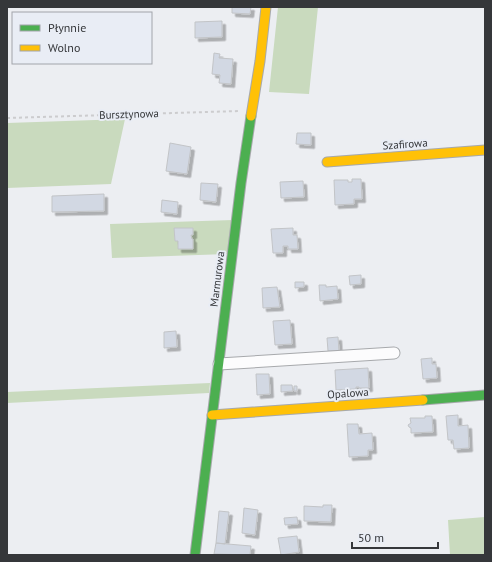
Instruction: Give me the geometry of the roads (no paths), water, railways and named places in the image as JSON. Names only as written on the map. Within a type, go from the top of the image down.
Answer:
[{"type":"street","name":"Marmurowa","points":[[195,555],[241,183],[266,7]]},
{"type":"street","name":"Szafirowa","points":[[327,162],[485,150]]},
{"type":"street","points":[[219,364],[394,353]]},
{"type":"street","name":"Opalowa","points":[[212,414],[485,395]]}]
